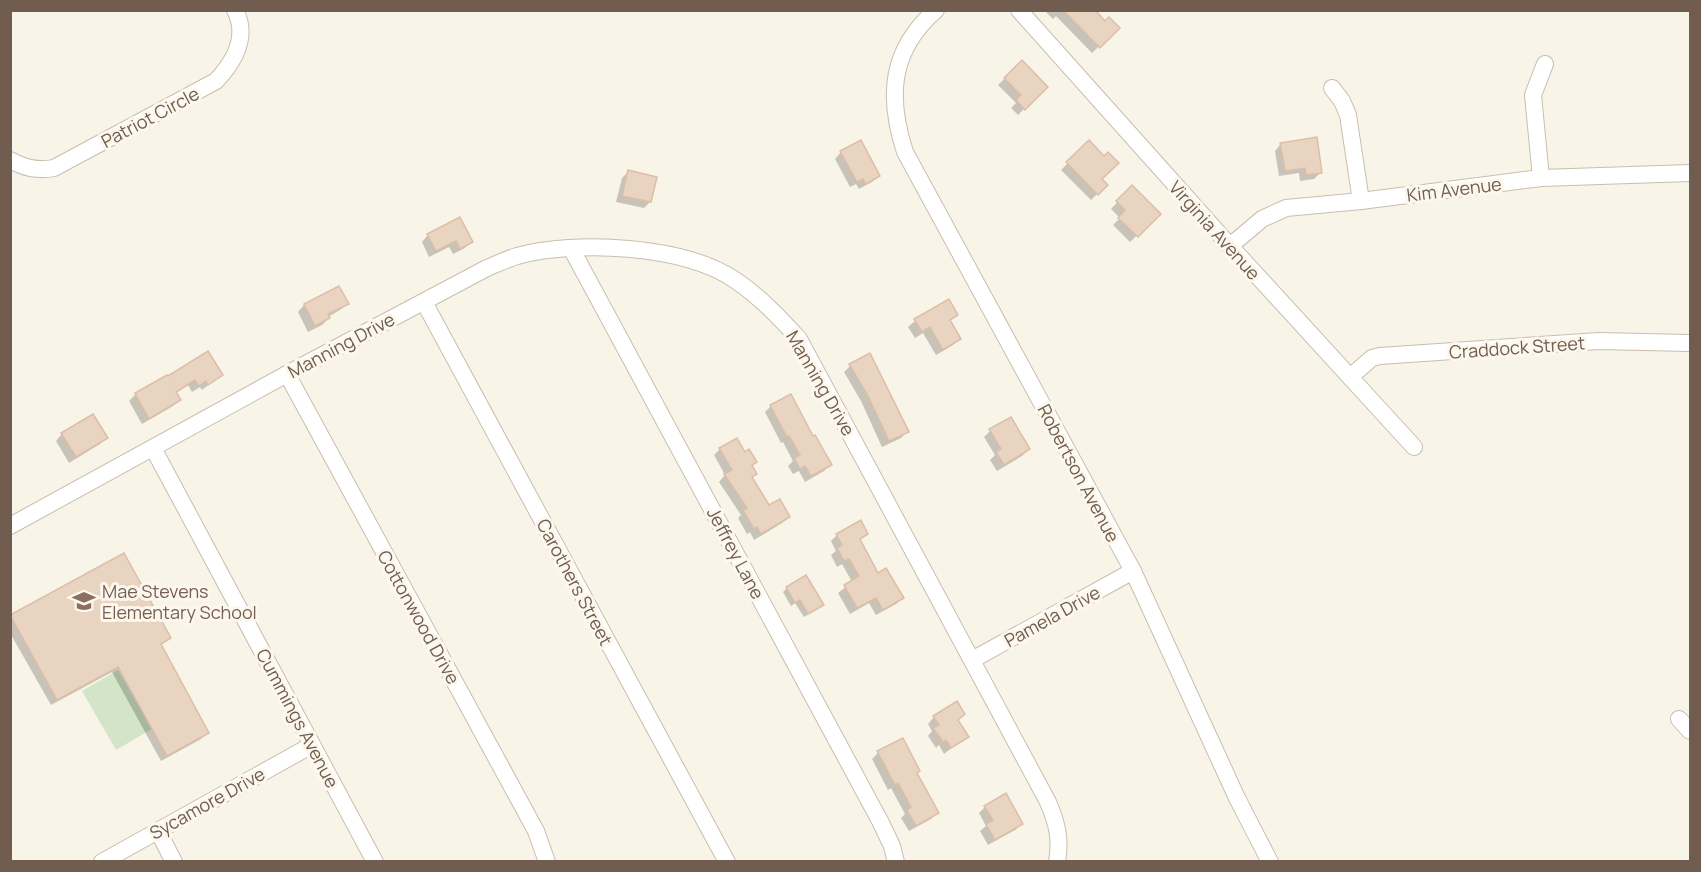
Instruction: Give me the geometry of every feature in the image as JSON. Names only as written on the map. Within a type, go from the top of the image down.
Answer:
[{"type":"street","name":"Patriot Circle","points":[[10,160],[29,168],[42,170],[54,168],[216,81],[229,67],[238,50],[242,33],[240,19],[235,10]]},
{"type":"street","name":"Robertson Avenue","points":[[936,10],[924,21],[903,54],[895,86],[894,110],[905,152],[1132,571],[1237,798],[1270,861]]},
{"type":"street","name":"Virginia Avenue","points":[[1019,10],[1414,447]]},
{"type":"street","points":[[1541,177],[1533,95],[1545,64]]},
{"type":"street","points":[[1332,88],[1342,101],[1348,115],[1361,201]]},
{"type":"street","name":"Kim Avenue","points":[[1230,246],[1262,219],[1275,211],[1292,207],[1361,201],[1541,177],[1690,173]]},
{"type":"street","name":"Manning Drive","points":[[10,526],[287,374],[487,268],[517,256],[571,248],[648,250],[695,261],[734,279],[764,303],[799,339],[1056,820],[1060,844],[1057,861]]},
{"type":"street","name":"Jeffrey Lane","points":[[571,248],[880,821],[892,846],[896,861]]},
{"type":"street","name":"Carothers Street","points":[[424,302],[727,861]]},
{"type":"street","name":"Craddock Street","points":[[1350,377],[1372,358],[1380,356],[1599,341],[1690,343]]},
{"type":"street","name":"Cottonwood Drive","points":[[287,374],[536,831],[547,861]]},
{"type":"street","name":"Cummings Avenue","points":[[153,448],[375,861]]},
{"type":"street","name":"Pamela Drive","points":[[972,660],[1132,571]]},
{"type":"street","name":"Sycamore Drive","points":[[102,861],[312,745]]},
{"type":"street","points":[[158,831],[174,861]]},
{"type":"green space","points":[[118,670],[152,729],[116,750],[82,691]]},
{"type":"building","points":[[1063,10],[1095,10],[1105,21],[1109,17],[1120,28],[1100,48]]},
{"type":"building","points":[[1022,60],[1048,87],[1025,110],[1016,100],[1021,95],[1004,78]]},
{"type":"building","points":[[1317,137],[1322,173],[1306,175],[1305,168],[1285,171],[1280,143]]},
{"type":"building","points":[[861,140],[880,176],[866,184],[863,179],[857,182],[840,151]]},
{"type":"building","points":[[1089,140],[1104,156],[1108,152],[1119,163],[1102,179],[1108,185],[1098,195],[1066,162]]},
{"type":"building","points":[[628,170],[657,177],[651,202],[622,196]]},
{"type":"building","points":[[1132,185],[1161,214],[1138,237],[1118,218],[1125,210],[1116,201]]},
{"type":"building","points":[[460,217],[473,242],[460,249],[456,241],[436,251],[427,234]]},
{"type":"building","points":[[339,286],[349,304],[328,314],[330,318],[315,326],[304,304]]},
{"type":"building","points":[[949,299],[958,315],[950,320],[961,339],[943,350],[930,327],[922,332],[914,319]]},
{"type":"building","points":[[208,351],[223,375],[208,385],[206,381],[199,386],[195,380],[176,392],[181,400],[149,419],[135,393]]},
{"type":"building","points":[[870,353],[909,432],[889,441],[867,394],[849,364]]},
{"type":"building","points":[[791,394],[813,436],[815,435],[832,465],[811,476],[805,466],[800,469],[794,458],[800,455],[789,436],[787,437],[770,405]]},
{"type":"building","points":[[93,414],[108,438],[76,457],[61,433]]},
{"type":"building","points":[[1011,417],[1030,449],[1004,465],[996,452],[1001,449],[989,429]]},
{"type":"building","points":[[737,438],[745,452],[749,449],[757,462],[752,465],[757,474],[752,477],[769,505],[780,499],[790,517],[761,534],[757,527],[754,529],[743,510],[747,508],[724,474],[732,470],[719,448]]},
{"type":"building","points":[[861,520],[868,534],[860,539],[878,573],[886,568],[904,598],[883,610],[876,598],[857,608],[844,585],[859,576],[849,559],[844,561],[837,548],[842,545],[836,534]]},
{"type":"building","points":[[124,553],[171,638],[161,644],[209,733],[167,756],[118,667],[57,700],[10,615]]},
{"type":"building","points":[[806,575],[824,605],[808,614],[800,600],[795,603],[786,587]]},
{"type":"building","points":[[957,701],[965,714],[958,720],[969,737],[951,748],[946,740],[943,742],[933,728],[939,725],[933,716]]},
{"type":"building","points":[[903,738],[920,771],[917,773],[939,813],[916,826],[907,810],[911,807],[898,783],[895,785],[877,751]]},
{"type":"building","points":[[1006,793],[1023,824],[995,840],[986,824],[993,820],[984,806]]},
{"type":"place","name":"Mae Stevens Elementary School","points":[[84,601]]}]
